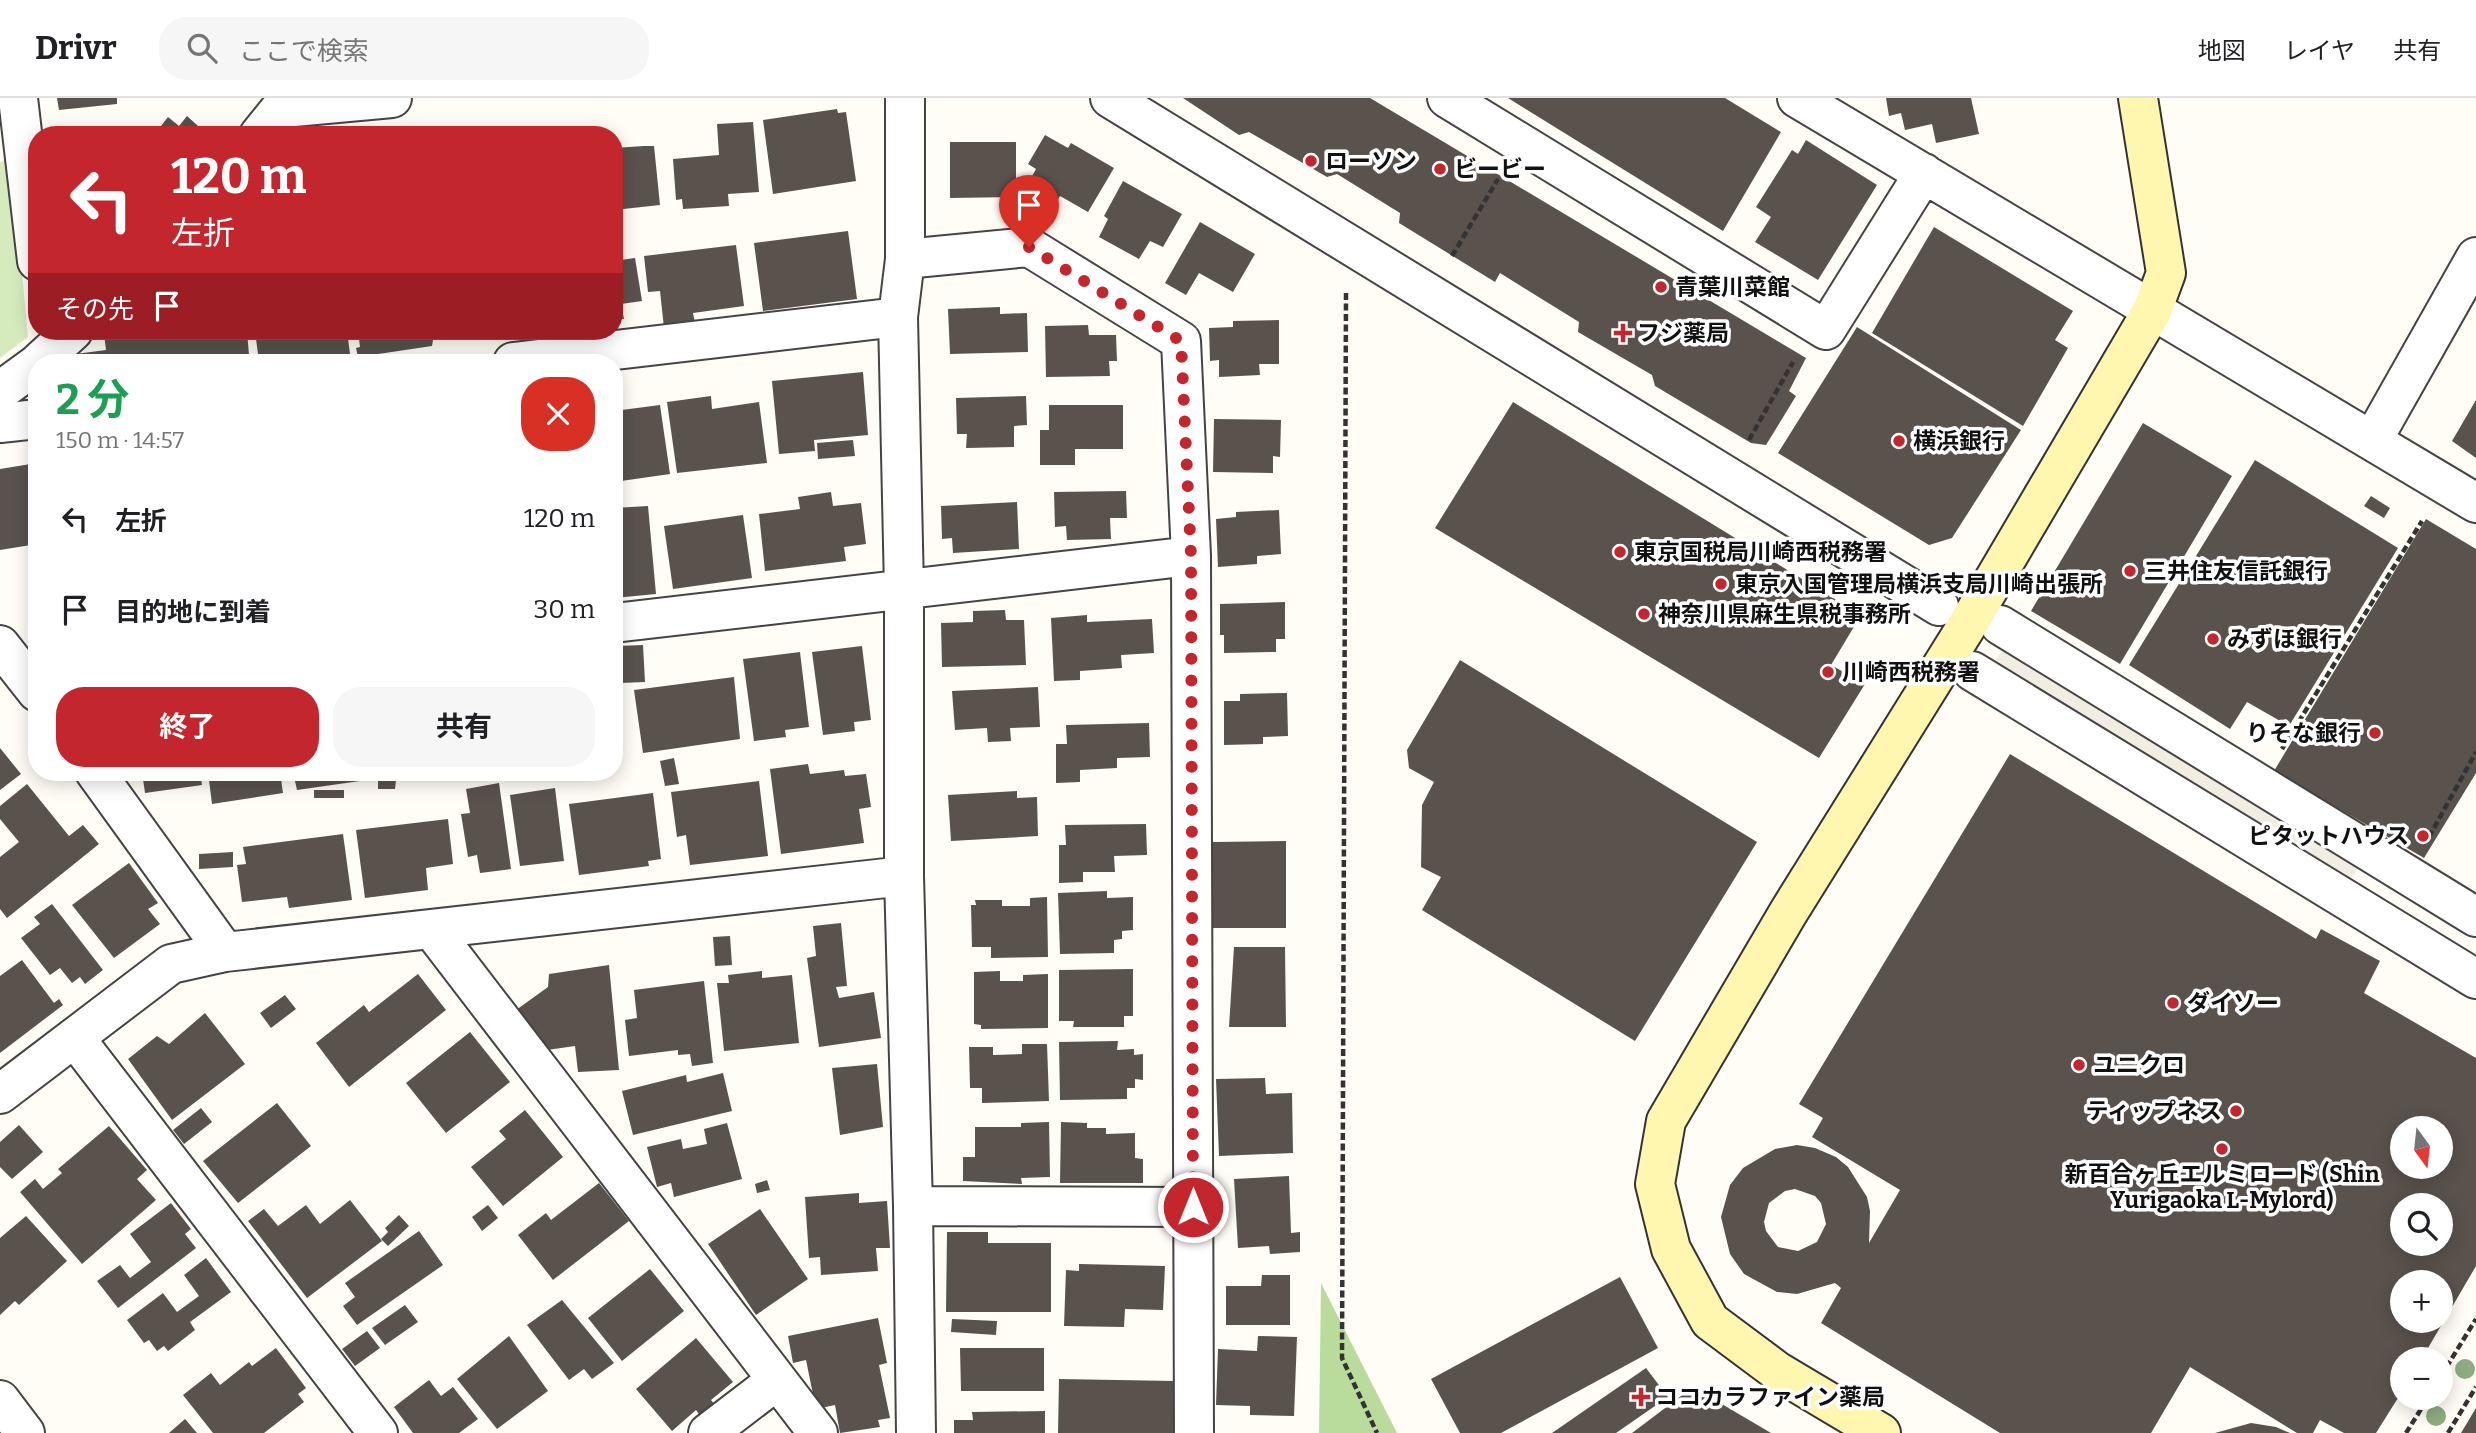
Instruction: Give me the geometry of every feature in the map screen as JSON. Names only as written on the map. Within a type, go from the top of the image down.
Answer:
[{"type":"street","points":[[18,98],[28,184]]},
{"type":"street","points":[[277,113],[393,98]]},
{"type":"street","points":[[905,98],[905,259],[898,317],[904,589],[904,876],[914,1206],[916,1433]]},
{"type":"street","points":[[1110,98],[1939,606]]},
{"type":"street","points":[[1447,98],[1826,330],[1924,173]]},
{"type":"street","points":[[1797,98],[2460,494]]},
{"type":"street","points":[[1881,1433],[1777,1371],[1710,1321],[1671,1248],[1655,1184],[1666,1121],[1788,912],[1968,624],[2152,311],[2166,273],[2138,98]]},
{"type":"street","points":[[905,259],[1029,247],[1181,341],[1191,556],[1194,1433]]},
{"type":"street","points":[[2372,441],[2476,257]]},
{"type":"street","points":[[581,354],[898,317]]},
{"type":"street","points":[[0,391],[28,366]]},
{"type":"street","points":[[0,423],[28,420]]},
{"type":"street","points":[[623,622],[1191,556]]},
{"type":"street","points":[[2000,625],[2476,917]]},
{"type":"street","points":[[0,645],[28,681]]},
{"type":"street","points":[[1972,671],[2476,979]]},
{"type":"street","points":[[101,781],[225,953]]},
{"type":"street","points":[[0,1094],[172,964],[225,953],[904,876]]},
{"type":"street","points":[[2361,876],[2476,945]]},
{"type":"street","points":[[433,931],[818,1433]]},
{"type":"street","points":[[75,1038],[378,1433]]},
{"type":"street","points":[[914,1206],[1193,1207]]},
{"type":"street","points":[[708,1433],[776,1381]]},
{"type":"street","points":[[0,1400],[25,1433]]},
{"type":"path","points":[[1461,241],[1496,183]]},
{"type":"path","points":[[1346,243],[1342,1358],[1377,1433]]},
{"type":"path","points":[[1757,426],[1794,359]]},
{"type":"path","points":[[2260,784],[2460,494]]},
{"type":"path","points":[[2425,843],[2476,752]]},
{"type":"path","points":[[2453,1356],[2476,1319]]},
{"type":"path","points":[[2448,1433],[2476,1387]]},
{"type":"path","points":[[2406,1433],[2420,1410]]},
{"type":"green space","points":[[11,155],[28,337],[0,358],[0,163]]},
{"type":"green space","points":[[1321,1283],[1397,1433],[1319,1433]]},
{"type":"shaded area","points":[[2020,621],[2376,837],[2335,907],[1977,691]]},
{"type":"building","points":[[57,98],[117,98],[117,104],[59,110]]},
{"type":"building","points":[[1183,98],[1370,98],[1806,358],[1789,391],[1796,396],[1766,445],[1751,443],[1655,386],[1652,375],[1578,332],[1579,322],[1500,273],[1495,282],[1399,223],[1400,213],[1337,174],[1327,177],[1249,132],[1239,135]]},
{"type":"building","points":[[1508,98],[1725,98],[1781,132],[1723,231]]},
{"type":"building","points":[[1886,98],[1971,98],[1979,134],[1936,143],[1932,124],[1905,130],[1901,113],[1889,116]]},
{"type":"building","points":[[837,109],[838,113],[846,112],[856,181],[773,194],[763,120]]},
{"type":"building","points":[[187,116],[198,126],[179,126]]},
{"type":"building","points":[[168,117],[179,126],[161,126]]},
{"type":"building","points":[[753,122],[759,192],[728,194],[729,206],[683,209],[682,199],[676,200],[673,159],[719,155],[717,124]]},
{"type":"building","points":[[1045,135],[1068,148],[1071,143],[1114,168],[1088,212],[1060,196],[1054,206],[1037,197],[1042,187],[1030,180],[1036,169],[1028,164]]},
{"type":"building","points":[[1806,140],[1877,185],[1818,280],[1755,242],[1771,217],[1756,207],[1792,150],[1798,154]]},
{"type":"building","points":[[950,142],[1016,142],[1016,197],[950,198]]},
{"type":"building","points":[[654,146],[660,205],[623,209],[623,148]]},
{"type":"building","points":[[1123,181],[1182,214],[1163,247],[1150,241],[1139,259],[1099,237],[1108,219],[1104,216]]},
{"type":"building","points":[[1200,222],[1255,254],[1233,292],[1199,273],[1186,295],[1165,283]]},
{"type":"building","points":[[1934,227],[2073,311],[2055,340],[2068,348],[2023,426],[1872,333]]},
{"type":"building","points":[[848,231],[857,299],[763,311],[754,243]]},
{"type":"building","points":[[736,245],[744,306],[693,313],[695,323],[664,328],[660,291],[648,292],[644,256]]},
{"type":"building","points":[[635,258],[642,301],[623,304],[623,260]]},
{"type":"building","points":[[1000,307],[1000,314],[1027,313],[1028,352],[950,354],[948,309]]},
{"type":"building","points":[[1279,320],[1279,364],[1259,364],[1260,375],[1219,377],[1219,360],[1210,361],[1209,328],[1233,327],[1233,321]]},
{"type":"building","points":[[1088,325],[1089,335],[1116,335],[1117,361],[1109,361],[1110,376],[1046,377],[1045,326]]},
{"type":"building","name":"横浜銀行","points":[[1857,327],[2021,430],[1952,538],[1929,545],[1778,453]]},
{"type":"building","points":[[105,340],[248,340],[249,354],[76,354],[106,350]]},
{"type":"building","points":[[256,340],[348,340],[350,354],[258,354]]},
{"type":"building","points":[[359,340],[433,340],[432,346],[378,354],[357,354],[356,348],[360,347]]},
{"type":"building","points":[[863,372],[868,435],[814,440],[815,451],[779,454],[772,381]]},
{"type":"building","points":[[711,396],[712,409],[759,402],[767,463],[677,473],[667,402]]},
{"type":"building","points":[[1026,396],[1027,425],[1014,426],[1014,447],[966,448],[967,434],[957,434],[956,398]]},
{"type":"building","points":[[2476,400],[2476,458],[2452,441]]},
{"type":"building","points":[[1513,402],[1861,615],[1831,665],[1865,684],[1819,758],[1435,528]]},
{"type":"building","points":[[660,405],[670,474],[623,481],[623,410]]},
{"type":"building","points":[[1049,405],[1123,405],[1123,449],[1075,449],[1075,465],[1040,465],[1040,430],[1049,430]]},
{"type":"building","points":[[1214,419],[1281,420],[1280,457],[1273,456],[1273,473],[1213,472]]},
{"type":"building","points":[[2143,423],[2232,476],[2120,664],[2031,611]]},
{"type":"building","points":[[853,440],[855,456],[818,459],[817,443]]},
{"type":"building","points":[[2255,460],[2398,548],[2289,726],[2247,702],[2230,729],[2129,665]]},
{"type":"building","points":[[28,464],[28,545],[0,550],[0,469]]},
{"type":"building","points":[[1126,491],[1127,518],[1110,518],[1111,539],[1067,540],[1066,526],[1055,527],[1054,492]]},
{"type":"building","points":[[831,492],[833,506],[861,503],[866,544],[844,547],[846,561],[765,571],[759,514],[800,509],[798,497]]},
{"type":"building","points":[[2371,496],[2390,508],[2384,518],[2364,506]]},
{"type":"building","points":[[1017,502],[1019,549],[953,553],[952,538],[942,539],[941,506]]},
{"type":"building","points":[[648,506],[656,594],[623,597],[623,507]]},
{"type":"building","points":[[1279,510],[1281,554],[1257,556],[1257,564],[1218,567],[1216,519],[1236,517],[1236,512]]},
{"type":"building","points":[[743,515],[752,578],[673,589],[664,526]]},
{"type":"building","points":[[2426,519],[2476,549],[2476,773],[2424,858],[2274,771]]},
{"type":"building","points":[[1285,602],[1285,639],[1276,639],[1276,652],[1224,653],[1224,635],[1220,635],[1220,604]]},
{"type":"building","points":[[1005,610],[1006,620],[1024,620],[1026,665],[942,667],[941,623],[973,622],[973,611]]},
{"type":"building","points":[[1087,615],[1087,622],[1152,619],[1154,653],[1121,655],[1122,668],[1080,671],[1080,680],[1054,681],[1051,618]]},
{"type":"building","points":[[643,645],[645,682],[623,683],[623,646]]},
{"type":"building","points":[[862,646],[871,720],[854,722],[855,731],[823,735],[812,652]]},
{"type":"building","points":[[800,652],[809,727],[785,730],[786,737],[754,741],[743,659]]},
{"type":"building","points":[[1460,660],[1757,842],[1635,1041],[1422,910],[1441,877],[1421,867],[1422,805],[1434,782],[1409,768],[1407,750]]},
{"type":"building","points":[[734,677],[740,739],[643,753],[634,690]]},
{"type":"building","points":[[1038,687],[1040,727],[1010,728],[1011,741],[988,742],[987,728],[955,730],[952,691]]},
{"type":"building","points":[[1287,693],[1288,736],[1263,737],[1263,744],[1224,745],[1224,701],[1240,701],[1240,694]]},
{"type":"building","points":[[1149,723],[1150,757],[1117,758],[1117,768],[1080,770],[1080,782],[1056,783],[1056,744],[1067,744],[1066,725]]},
{"type":"building","points":[[0,748],[21,774],[0,790]]},
{"type":"building","points":[[2010,754],[2316,939],[2321,929],[2380,961],[2364,993],[2476,1058],[2476,1266],[2453,1305],[2453,1270],[2390,1270],[2390,1333],[2437,1333],[2429,1347],[2390,1347],[2390,1410],[2376,1433],[2344,1433],[2320,1420],[2313,1433],[2297,1433],[2190,1367],[2151,1433],[2000,1433],[1821,1323],[1841,1288],[1835,1283],[1797,1294],[1777,1292],[1744,1274],[1730,1254],[1721,1217],[1730,1185],[1743,1168],[1775,1149],[1797,1145],[1815,1148],[1836,1157],[1848,1167],[1867,1197],[1870,1211],[1869,1243],[1900,1190],[1812,1137],[1823,1118],[1799,1104]],"holes":[[[1795,1189],[1815,1196],[1821,1203],[1826,1224],[1817,1242],[1798,1251],[1778,1247],[1766,1231],[1764,1222],[1769,1203],[1785,1191]]]},
{"type":"building","points":[[674,758],[679,784],[665,786],[660,761]]},
{"type":"building","points":[[808,764],[810,774],[844,770],[845,776],[866,774],[871,807],[859,809],[864,843],[781,854],[770,769]]},
{"type":"building","points":[[143,781],[201,781],[202,785],[145,793]]},
{"type":"building","points":[[209,781],[281,781],[283,793],[212,804]]},
{"type":"building","points":[[295,781],[360,781],[297,790]]},
{"type":"building","points":[[378,781],[396,781],[395,789],[378,789]]},
{"type":"building","points":[[759,781],[768,856],[690,865],[686,835],[677,837],[671,792]]},
{"type":"building","points":[[499,783],[511,869],[480,873],[477,855],[468,857],[461,814],[470,813],[466,789]]},
{"type":"building","points":[[27,784],[69,836],[83,825],[99,844],[7,918],[0,909],[0,857],[19,842],[0,819],[0,806]]},
{"type":"building","points":[[555,788],[564,861],[520,866],[510,795]]},
{"type":"building","points":[[314,790],[344,790],[344,798],[314,798]]},
{"type":"building","points":[[1017,791],[1017,798],[1037,797],[1038,836],[951,841],[948,795]]},
{"type":"building","points":[[653,793],[661,859],[648,861],[649,866],[579,875],[569,804]]},
{"type":"building","points":[[448,819],[453,864],[426,868],[428,890],[365,898],[356,830]]},
{"type":"building","points":[[1146,824],[1147,855],[1114,856],[1115,872],[1083,872],[1083,882],[1059,883],[1059,845],[1066,845],[1065,825]]},
{"type":"building","points":[[343,834],[352,900],[289,908],[287,897],[242,902],[237,865],[246,864],[243,847]]},
{"type":"building","points":[[1286,841],[1286,928],[1213,928],[1213,842]]},
{"type":"building","points":[[233,852],[233,867],[199,869],[199,854]]},
{"type":"building","points":[[129,863],[158,903],[148,909],[160,924],[114,958],[72,905]]},
{"type":"building","points":[[1107,891],[1107,898],[1133,897],[1133,930],[1122,931],[1122,939],[1114,940],[1114,953],[1060,954],[1058,893]]},
{"type":"building","points":[[1047,897],[1048,957],[991,958],[991,947],[972,947],[971,905],[976,905],[975,900],[1002,900],[1002,906],[1030,906],[1030,898]]},
{"type":"building","points":[[52,904],[103,970],[85,984],[80,977],[72,983],[60,968],[50,975],[21,938],[40,924],[34,917]]},
{"type":"building","points":[[841,923],[847,986],[836,987],[839,998],[874,992],[881,1038],[819,1047],[807,958],[816,956],[813,926]]},
{"type":"building","points":[[730,936],[732,965],[715,966],[713,937]]},
{"type":"building","points":[[1234,947],[1285,947],[1286,1027],[1229,1027]]},
{"type":"building","points":[[22,960],[54,1003],[59,999],[63,1005],[0,1053],[0,976]]},
{"type":"building","points":[[609,965],[619,1070],[578,1072],[575,1046],[547,1050],[516,1010],[548,987],[549,974]]},
{"type":"building","points":[[1133,969],[1133,1016],[1124,1016],[1124,1027],[1073,1027],[1074,1021],[1059,1021],[1059,970]]},
{"type":"building","points":[[762,971],[762,978],[792,975],[799,1043],[724,1051],[717,983],[729,983],[728,975]]},
{"type":"building","points":[[1000,971],[1000,981],[1023,981],[1023,975],[1048,974],[1048,1028],[981,1029],[981,1025],[974,1024],[974,972]]},
{"type":"building","points":[[418,974],[446,1010],[349,1087],[316,1043],[364,1005],[369,1012]]},
{"type":"building","points":[[704,981],[713,1063],[692,1066],[690,1054],[678,1055],[678,1050],[629,1056],[625,1020],[637,1018],[634,990]]},
{"type":"building","points":[[285,995],[296,1009],[271,1028],[260,1013]]},
{"type":"building","points":[[205,1013],[245,1064],[172,1120],[128,1059],[157,1036],[169,1044]]},
{"type":"building","points":[[470,1032],[510,1082],[446,1133],[406,1083]]},
{"type":"building","points":[[1118,1041],[1117,1050],[1134,1049],[1134,1055],[1143,1054],[1143,1080],[1135,1079],[1135,1088],[1127,1088],[1127,1099],[1060,1100],[1059,1042]]},
{"type":"building","points":[[1022,1044],[1047,1044],[1049,1101],[982,1103],[982,1088],[970,1088],[969,1047],[993,1047],[993,1055],[1022,1054]]},
{"type":"building","points":[[877,1064],[883,1127],[840,1135],[832,1068]]},
{"type":"building","points":[[723,1073],[732,1111],[633,1135],[622,1091],[686,1075],[687,1082]]},
{"type":"building","points":[[1265,1078],[1266,1094],[1292,1093],[1293,1153],[1219,1156],[1216,1079]]},
{"type":"building","points":[[277,1103],[311,1146],[238,1203],[203,1161]]},
{"type":"building","points":[[201,1108],[212,1122],[184,1144],[173,1130]]},
{"type":"building","points":[[525,1110],[563,1157],[503,1206],[471,1167],[506,1139],[499,1131]]},
{"type":"building","points":[[1049,1122],[1050,1177],[1021,1178],[1022,1184],[963,1181],[963,1157],[975,1157],[975,1127],[1021,1127],[1021,1123]]},
{"type":"building","points":[[1061,1122],[1087,1123],[1087,1128],[1106,1128],[1106,1134],[1135,1133],[1135,1158],[1143,1159],[1143,1183],[1060,1183]]},
{"type":"building","points":[[727,1123],[742,1179],[674,1197],[671,1183],[657,1187],[647,1147],[681,1139],[683,1149],[707,1144],[704,1129]]},
{"type":"building","points":[[19,1125],[43,1152],[12,1179],[0,1167],[0,1142]]},
{"type":"building","points":[[109,1126],[147,1170],[137,1179],[156,1200],[82,1264],[20,1192],[35,1179],[43,1189],[62,1173],[58,1169]]},
{"type":"building","points":[[1289,1176],[1291,1233],[1300,1232],[1300,1252],[1270,1254],[1269,1246],[1238,1248],[1234,1179]]},
{"type":"building","points":[[767,1180],[770,1190],[757,1193],[755,1184]]},
{"type":"building","points":[[599,1183],[629,1221],[553,1280],[518,1235],[546,1213],[551,1220]]},
{"type":"building","points":[[859,1193],[859,1203],[887,1201],[890,1248],[876,1248],[878,1271],[821,1275],[820,1257],[809,1258],[805,1197]]},
{"type":"building","points":[[350,1200],[382,1241],[307,1298],[248,1221],[264,1209],[278,1226],[306,1205],[320,1224]]},
{"type":"building","points":[[171,1203],[191,1229],[185,1234],[196,1248],[118,1308],[97,1281],[120,1265],[130,1278],[151,1262],[130,1234]]},
{"type":"building","points":[[488,1205],[498,1218],[482,1231],[472,1217]]},
{"type":"building","points":[[760,1209],[808,1279],[756,1315],[708,1244]]},
{"type":"building","points":[[399,1215],[409,1226],[388,1246],[381,1239],[388,1232],[385,1228]]},
{"type":"building","points":[[26,1216],[67,1261],[19,1305],[15,1301],[0,1315],[0,1238]]},
{"type":"building","points":[[419,1231],[443,1265],[357,1325],[343,1306],[355,1297],[345,1283]]},
{"type":"building","points":[[947,1232],[988,1232],[988,1243],[1051,1243],[1051,1312],[946,1312]]},
{"type":"building","points":[[206,1258],[231,1292],[190,1322],[195,1330],[168,1351],[164,1346],[157,1351],[149,1340],[144,1343],[127,1320],[163,1293],[177,1312],[199,1296],[184,1275]]},
{"type":"building","points":[[1079,1264],[1165,1266],[1163,1310],[1125,1309],[1124,1327],[1064,1326],[1066,1270],[1079,1271]]},
{"type":"building","points":[[650,1269],[684,1311],[622,1361],[588,1318]]},
{"type":"building","points":[[1262,1275],[1290,1275],[1290,1325],[1226,1325],[1226,1286],[1261,1286]]},
{"type":"building","points":[[1620,1277],[1658,1348],[1501,1433],[1460,1433],[1431,1379]]},
{"type":"building","points":[[562,1300],[614,1363],[592,1379],[584,1369],[569,1380],[527,1325]]},
{"type":"building","points":[[405,1305],[418,1322],[385,1345],[372,1328]]},
{"type":"building","points":[[878,1318],[887,1363],[879,1365],[890,1418],[878,1420],[880,1427],[840,1433],[835,1405],[816,1409],[806,1360],[793,1363],[788,1336]]},
{"type":"building","points":[[952,1319],[997,1321],[996,1335],[951,1332]]},
{"type":"building","points":[[367,1331],[380,1348],[355,1366],[342,1349]]},
{"type":"building","points":[[509,1336],[548,1391],[497,1429],[457,1379]]},
{"type":"building","points":[[1258,1336],[1297,1337],[1294,1416],[1250,1415],[1250,1406],[1216,1405],[1218,1349],[1257,1351]]},
{"type":"building","points":[[696,1338],[733,1382],[711,1400],[715,1405],[701,1417],[696,1410],[672,1431],[636,1389]]},
{"type":"building","points":[[276,1348],[306,1388],[298,1394],[304,1402],[264,1433],[213,1433],[183,1395],[211,1373],[220,1385],[249,1362],[252,1366]]},
{"type":"building","points":[[960,1348],[1044,1348],[1044,1391],[961,1391]]},
{"type":"building","points":[[1646,1368],[1668,1397],[1616,1433],[1552,1433]]},
{"type":"building","points":[[1059,1379],[1175,1381],[1175,1433],[1058,1433]]},
{"type":"building","points":[[429,1380],[441,1396],[453,1387],[478,1419],[459,1433],[413,1433],[394,1407]]},
{"type":"building","points":[[1693,1387],[1771,1433],[1632,1433]]},
{"type":"building","points":[[2476,1408],[2476,1433],[2461,1433]]},
{"type":"building","points":[[1045,1411],[1045,1433],[954,1433],[954,1420],[973,1420],[972,1412]]},
{"type":"building","points":[[185,1419],[197,1433],[169,1433]]},
{"type":"building","points":[[2251,1423],[2276,1427],[2290,1433],[2215,1433]]},
{"type":"place","name":"ローソン","points":[[1311,161]]},
{"type":"place","name":"ビービー","points":[[1440,169]]},
{"type":"place","name":"青葉川菜館","points":[[1661,287]]},
{"type":"place","name":"フジ薬局","points":[[1623,333]]},
{"type":"place","name":"横浜銀行","points":[[1899,441]]},
{"type":"place","name":"東京国税局川崎西税務署","points":[[1620,552]]},
{"type":"place","name":"三井住友信託銀行","points":[[2130,571]]},
{"type":"place","name":"東京入国管理局横浜支局川崎出張所","points":[[1721,584]]},
{"type":"place","name":"神奈川県麻生県税事務所","points":[[1644,614]]},
{"type":"place","name":"みずほ銀行","points":[[2213,639]]},
{"type":"place","name":"川崎西税務署","points":[[1828,672]]},
{"type":"place","name":"りそな銀行","points":[[2375,733]]},
{"type":"place","name":"ピタットハウス","points":[[2423,836]]},
{"type":"place","name":"ダイソー","points":[[2173,1003]]},
{"type":"place","name":"ユニクロ","points":[[2079,1065]]},
{"type":"place","name":"ティップネス","points":[[2236,1111]]},
{"type":"place","name":"新百合ヶ丘エルミロード (Shin Yurigaoka L-Mylord)","points":[[2222,1149]]},
{"type":"place","name":"ココカラファイン薬局","points":[[1641,1397]]},
{"type":"route","points":[[1029,247],[1181,341],[1191,556],[1193,1207]]}]
